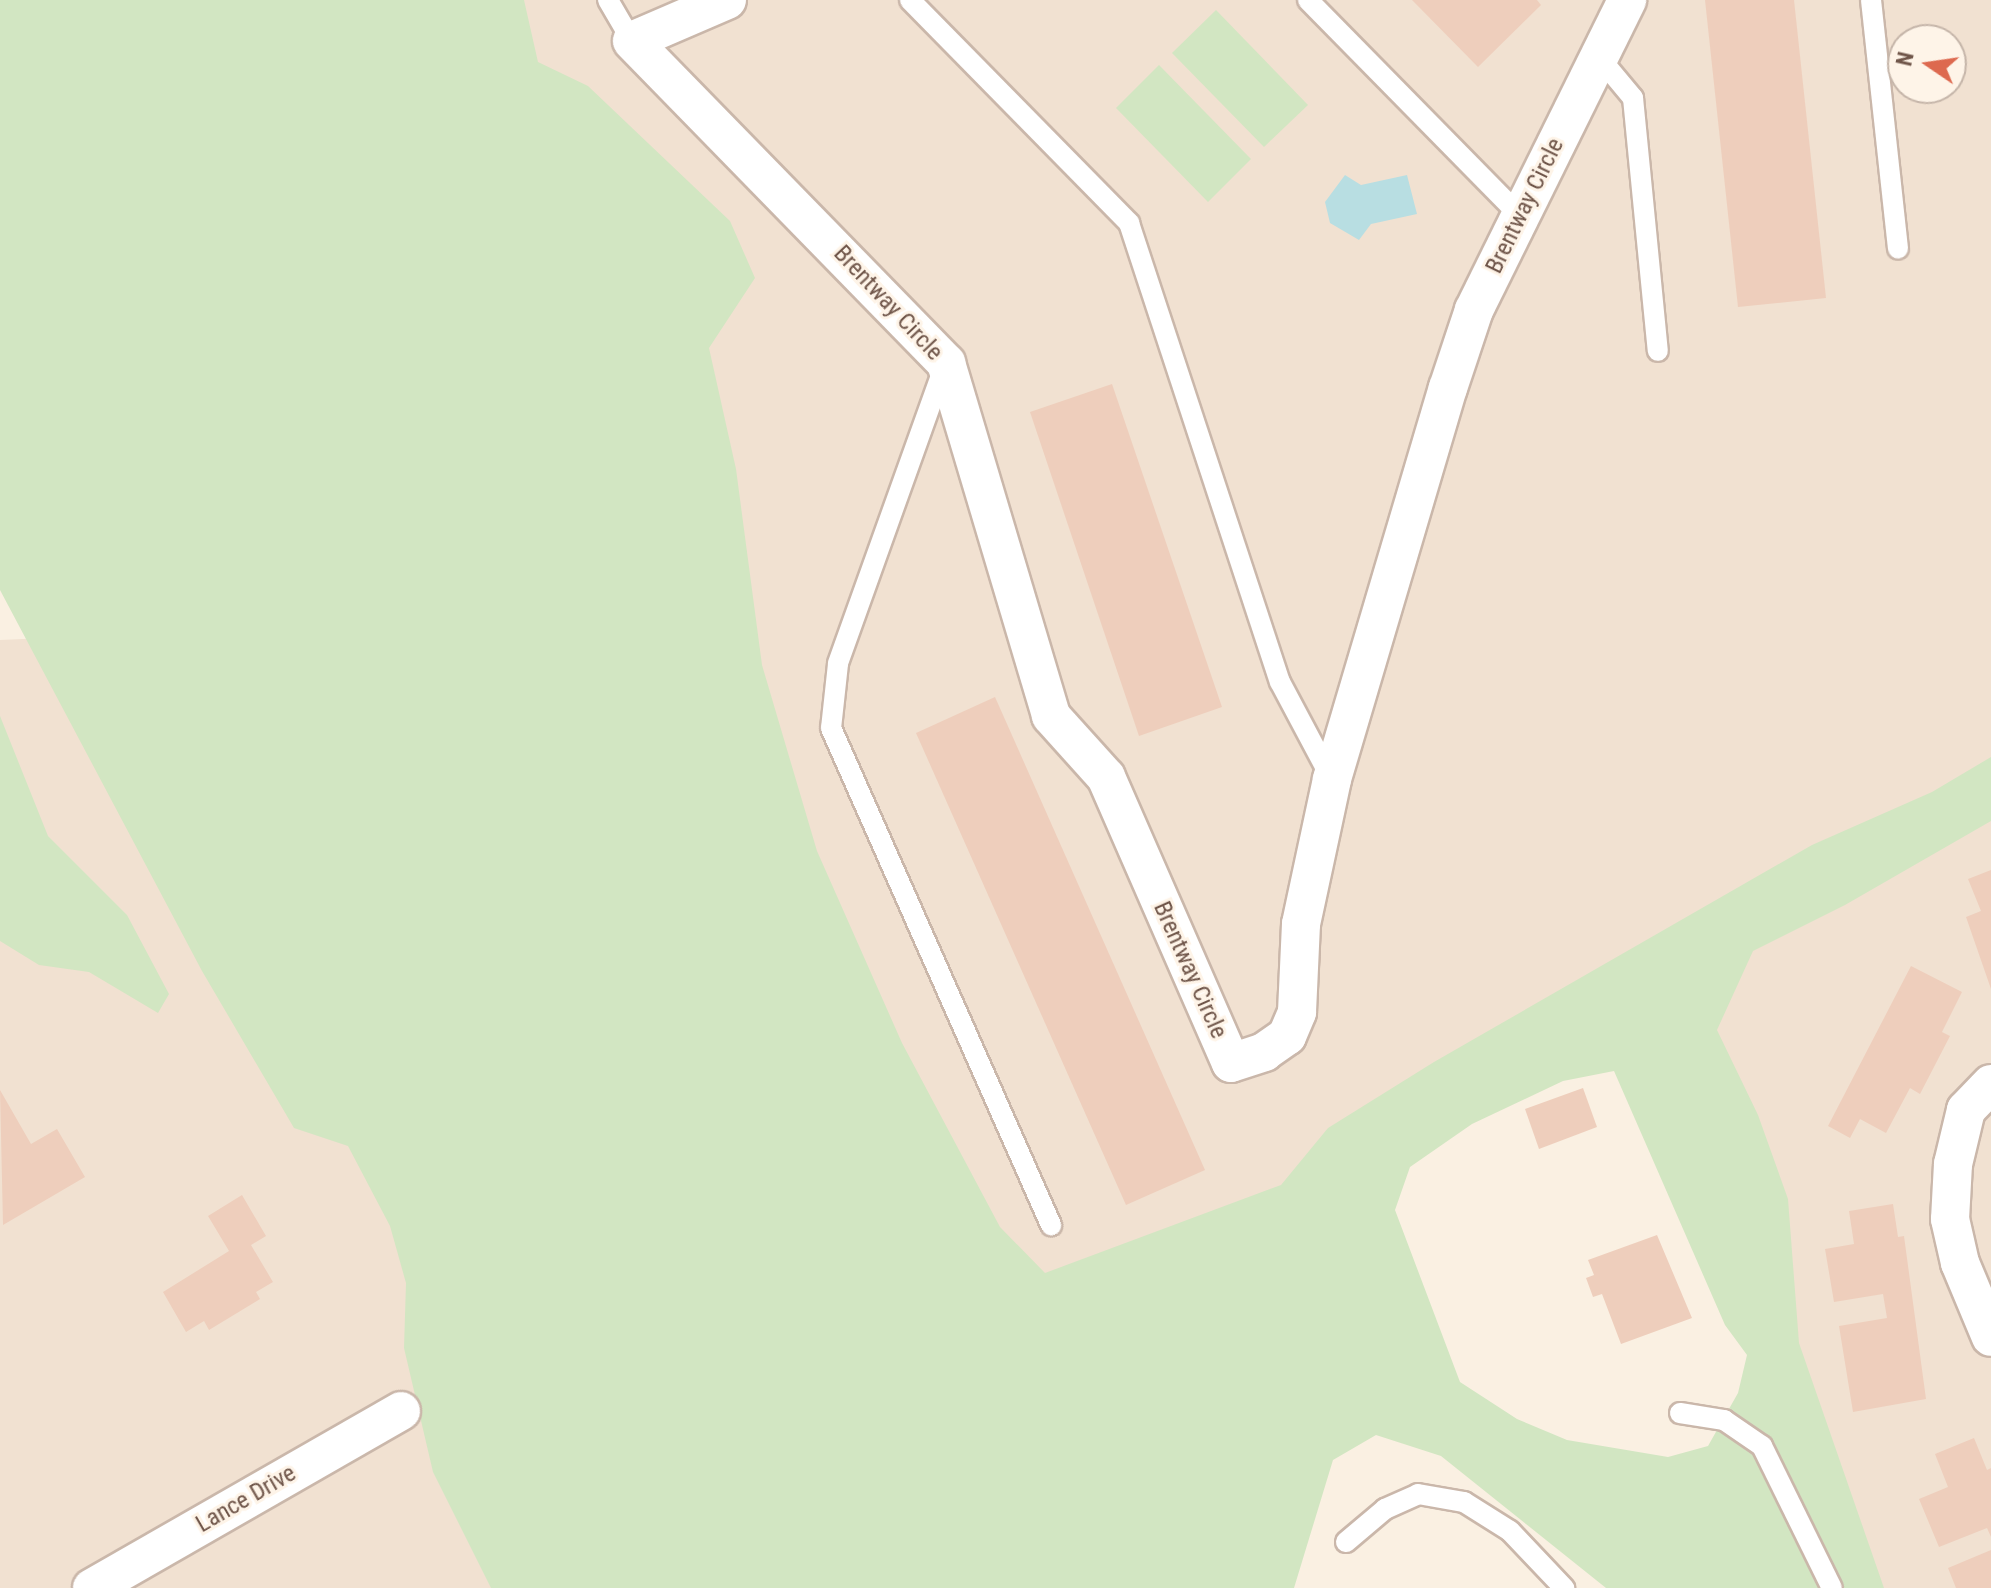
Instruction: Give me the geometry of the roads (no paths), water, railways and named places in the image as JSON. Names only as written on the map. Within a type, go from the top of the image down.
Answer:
[{"type":"street","points":[[632,41],[727,0]]},
{"type":"street","name":"Brentway Circle","points":[[632,41],[946,363],[1051,716],[1106,777],[1231,1063],[1264,1052],[1287,1036],[1297,1012],[1301,924],[1332,779],[1448,388],[1474,310],[1627,0]]},
{"type":"street","points":[[1991,1084],[1966,1110],[1953,1164],[1950,1219],[1960,1263],[1991,1337]]},
{"type":"street","name":"Lance Drive","points":[[92,1588],[401,1411]]},
{"type":"lane","points":[[608,0],[632,41]]},
{"type":"lane","points":[[910,0],[1129,223],[1280,682],[1332,779]]},
{"type":"lane","points":[[1308,0],[1519,215]]},
{"type":"lane","points":[[1871,0],[1898,249]]},
{"type":"lane","points":[[1598,56],[1633,98],[1658,351]]},
{"type":"lane","points":[[946,363],[838,664],[831,728],[1051,1225]]},
{"type":"lane","points":[[1680,1413],[1724,1420],[1762,1446],[1832,1588]]},
{"type":"lane","points":[[1346,1542],[1385,1509],[1418,1494],[1464,1502],[1510,1531],[1564,1588]]},
{"type":"water","points":[[1345,175],[1361,185],[1407,175],[1417,214],[1371,224],[1359,240],[1330,223],[1325,202]]}]
